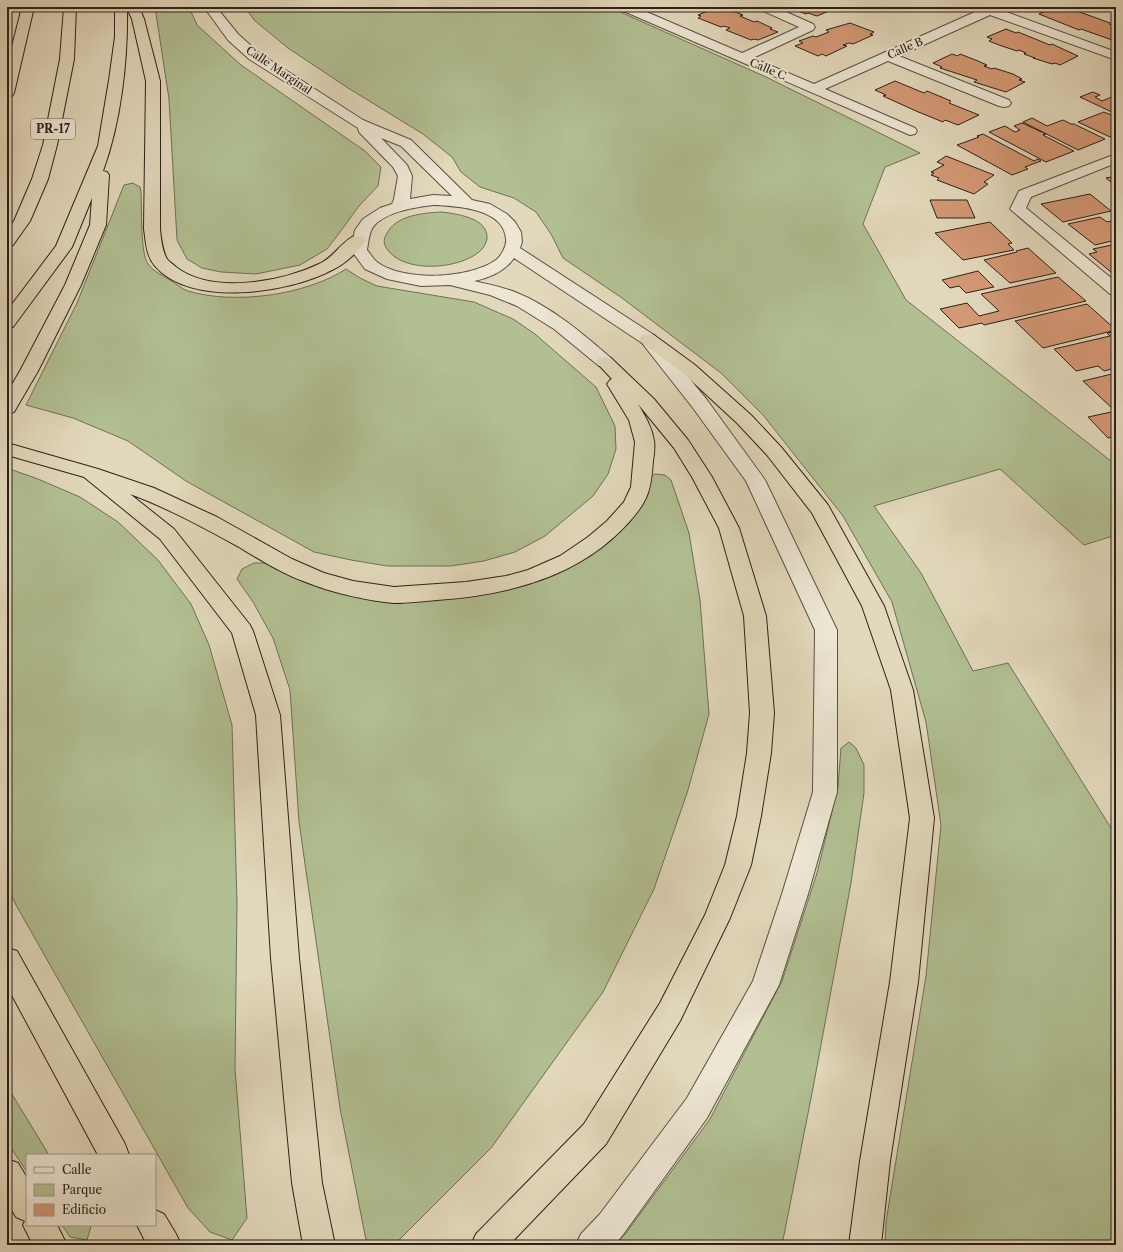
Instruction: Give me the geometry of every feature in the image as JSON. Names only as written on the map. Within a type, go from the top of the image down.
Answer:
[{"type":"highway","points":[[7,93],[28,7]]},
{"type":"highway","name":"PR-17","points":[[7,242],[22,221],[40,179],[50,145],[67,59],[70,7]]},
{"type":"highway","points":[[7,408],[29,372],[73,285],[98,225],[105,146],[116,80],[121,37],[121,7]]},
{"type":"highway","points":[[133,7],[138,19],[153,81],[152,229],[156,253],[161,263],[170,271],[182,278],[199,283],[236,288],[257,287],[278,284],[311,274],[338,259],[358,240]]},
{"type":"highway","points":[[7,323],[64,247],[105,146]]},
{"type":"highway","points":[[648,339],[689,369],[744,419],[774,452],[820,510],[873,606],[902,690],[922,818],[904,982],[875,1162],[865,1245]]},
{"type":"highway","points":[[7,449],[92,473],[147,493],[210,522],[285,564],[312,576],[353,588],[394,595],[436,593],[506,583],[535,575],[567,561],[595,542],[614,526],[633,505],[641,487],[645,442],[638,420],[620,392],[605,362]]},
{"type":"highway","points":[[487,1245],[595,1134],[670,1012],[717,918],[738,865],[749,816],[759,753],[762,713],[755,616],[729,528],[702,477],[681,444],[647,403],[605,362]]},
{"type":"highway","points":[[92,473],[167,534],[242,631],[268,715],[285,958],[307,1183],[319,1245]]},
{"type":"highway","points":[[7,960],[113,1154]]},
{"type":"highway","points":[[7,1174],[26,1204]]},
{"type":"highway","points":[[40,1226],[51,1245]]},
{"type":"highway","points":[[155,1226],[165,1245]]},
{"type":"street","name":"Calle Marginal","points":[[210,7],[233,37],[254,56],[358,123],[406,144],[466,202]]},
{"type":"street","name":"Calle C","points":[[625,7],[910,131]]},
{"type":"street","points":[[743,58],[809,27],[766,7]]},
{"type":"street","points":[[993,9],[1116,56]]},
{"type":"street","name":"Calle B","points":[[814,89],[993,9]]},
{"type":"street","points":[[888,56],[1004,103]]},
{"type":"street","name":"Calle Marginal","points":[[358,123],[403,170],[405,184],[402,199],[398,207]]},
{"type":"street","points":[[1116,158],[1024,194],[1018,209],[1116,290]]},
{"type":"street","points":[[433,200],[466,202],[493,212],[510,226],[515,240],[513,250],[506,260],[485,272],[453,281],[416,281],[387,274],[374,267],[366,260],[360,251],[358,240],[365,227],[371,221],[398,207],[433,200]]},
{"type":"street","points":[[513,250],[648,339],[700,404],[755,480],[826,630],[824,792],[795,894],[765,985],[697,1108],[611,1225],[592,1245]]},
{"type":"street","points":[[453,281],[508,296],[538,310],[573,335],[605,362]]},
{"type":"green space","points":[[155,7],[189,7],[197,25],[241,65],[365,151],[381,167],[378,186],[359,206],[327,249],[300,265],[256,274],[221,272],[202,268],[187,259],[177,240],[169,99]]},
{"type":"green space","points":[[245,7],[609,7],[766,77],[920,153],[885,167],[863,224],[906,300],[1116,465],[1116,535],[1084,545],[1000,469],[874,506],[921,573],[973,671],[1008,663],[1116,836],[1116,1245],[885,1245],[886,1222],[926,976],[941,825],[926,722],[892,602],[843,516],[763,415],[721,373],[622,298],[563,258],[551,234],[536,212],[514,198],[480,187],[461,172],[452,157],[423,134],[348,88],[288,48],[254,20]]},
{"type":"green space","points":[[133,183],[140,187],[141,192],[142,230],[145,258],[148,264],[158,273],[188,291],[227,297],[270,295],[311,285],[330,278],[346,269],[377,286],[474,302],[513,319],[535,334],[596,387],[615,426],[616,449],[608,474],[593,496],[545,536],[515,552],[484,561],[451,566],[387,566],[314,552],[186,481],[128,441],[73,418],[26,405],[77,303],[124,185]]},
{"type":"green space","points":[[442,212],[471,218],[483,226],[487,239],[485,245],[479,252],[470,258],[459,262],[432,266],[406,262],[395,257],[387,249],[384,239],[390,228],[396,223],[418,214]]},
{"type":"green space","points":[[7,468],[38,479],[80,497],[118,522],[158,560],[191,604],[209,645],[232,725],[237,903],[235,1069],[247,1218],[232,1240],[210,1232],[188,1208],[7,887]]},
{"type":"green space","points":[[655,474],[665,475],[671,480],[689,533],[700,600],[709,714],[688,790],[654,889],[603,992],[491,1148],[394,1245],[367,1245],[340,1108],[299,822],[290,690],[273,638],[253,602],[237,579],[242,569],[254,563],[265,563],[309,584],[351,596],[450,597],[494,593],[542,578],[583,556],[650,477]]},
{"type":"green space","points":[[849,742],[856,748],[864,765],[864,793],[851,883],[782,1245],[615,1245],[626,1233],[710,1119],[782,981],[817,873],[838,787],[841,748]]},
{"type":"green space","points":[[7,1086],[48,1154],[26,1154],[26,1170],[7,1142]]},
{"type":"green space","points":[[63,1226],[91,1226],[87,1240],[70,1237]]},
{"type":"building","points":[[717,7],[725,10],[728,9],[743,15],[740,16],[754,22],[757,21],[778,32],[758,40],[751,40],[726,30],[730,28],[724,26],[721,27],[698,18],[701,16],[698,15]]},
{"type":"building","points":[[1053,7],[1066,7],[1116,26],[1116,43],[1113,42],[1115,41],[1081,29],[1079,30],[1039,14]]},
{"type":"building","points":[[790,8],[836,8],[817,16],[808,13],[806,14]]},
{"type":"building","points":[[850,23],[874,32],[870,34],[873,35],[853,44],[849,43],[843,45],[847,46],[826,56],[822,54],[818,56],[795,46],[803,43],[799,41],[813,36],[816,37],[829,32],[826,30]]},
{"type":"building","points":[[1006,29],[1016,33],[1018,32],[1050,45],[1052,44],[1078,56],[1060,65],[1055,63],[1052,64],[1033,58],[1035,58],[1024,54],[1026,53],[1019,50],[1017,51],[989,41],[992,39],[987,37]]},
{"type":"building","points":[[952,54],[958,56],[960,54],[987,65],[984,66],[1013,74],[1022,79],[1019,80],[1025,82],[1006,92],[974,82],[977,80],[940,68],[942,67],[933,63]]},
{"type":"building","points":[[895,81],[924,93],[927,91],[951,101],[949,103],[979,115],[958,125],[945,120],[943,122],[883,96],[886,95],[875,90]]},
{"type":"building","points":[[1093,92],[1100,95],[1095,97],[1102,101],[1116,95],[1116,114],[1080,97]]},
{"type":"building","points":[[1104,112],[1116,117],[1116,135],[1110,137],[1078,122]]},
{"type":"building","points":[[1032,118],[1047,126],[1063,120],[1105,139],[1078,150],[1023,122]]},
{"type":"building","points":[[1022,123],[1046,134],[1043,135],[1074,151],[1046,162],[989,132],[1005,126],[1015,132],[1020,130],[1014,126]]},
{"type":"building","points":[[983,134],[1034,161],[1038,159],[1041,161],[1025,167],[1028,169],[1012,175],[957,145],[979,137],[977,136]]},
{"type":"building","points":[[946,156],[994,175],[984,182],[988,184],[974,194],[937,180],[939,178],[931,175],[934,173],[931,172],[944,165],[937,162]]},
{"type":"building","points":[[1116,176],[1116,186],[1106,178]]},
{"type":"building","points":[[1090,194],[1111,211],[1063,222],[1041,204]]},
{"type":"building","points":[[930,200],[967,200],[975,218],[937,218]]},
{"type":"building","points":[[1100,217],[1107,222],[1116,220],[1116,240],[1095,245],[1068,224]]},
{"type":"building","points":[[990,222],[1012,243],[1008,244],[1014,250],[963,260],[935,233]]},
{"type":"building","points":[[1116,244],[1116,276],[1089,254],[1097,252],[1093,249]]},
{"type":"building","points":[[1028,248],[1056,273],[1010,283],[984,260],[1017,252],[1016,251]]},
{"type":"building","points":[[978,271],[994,287],[966,293],[959,286],[950,288],[942,280]]},
{"type":"building","points":[[1058,277],[1086,301],[984,325],[982,323],[959,328],[940,309],[967,303],[979,316],[999,311],[981,294]]},
{"type":"building","points":[[1087,304],[1116,330],[1043,348],[1015,321]]},
{"type":"building","points":[[1116,331],[1116,368],[1104,371],[1098,366],[1076,371],[1054,349],[1110,336],[1107,333]]},
{"type":"building","points":[[1116,373],[1116,410],[1114,410],[1083,381]]},
{"type":"building","points":[[1116,411],[1116,436],[1108,438],[1088,417]]}]
